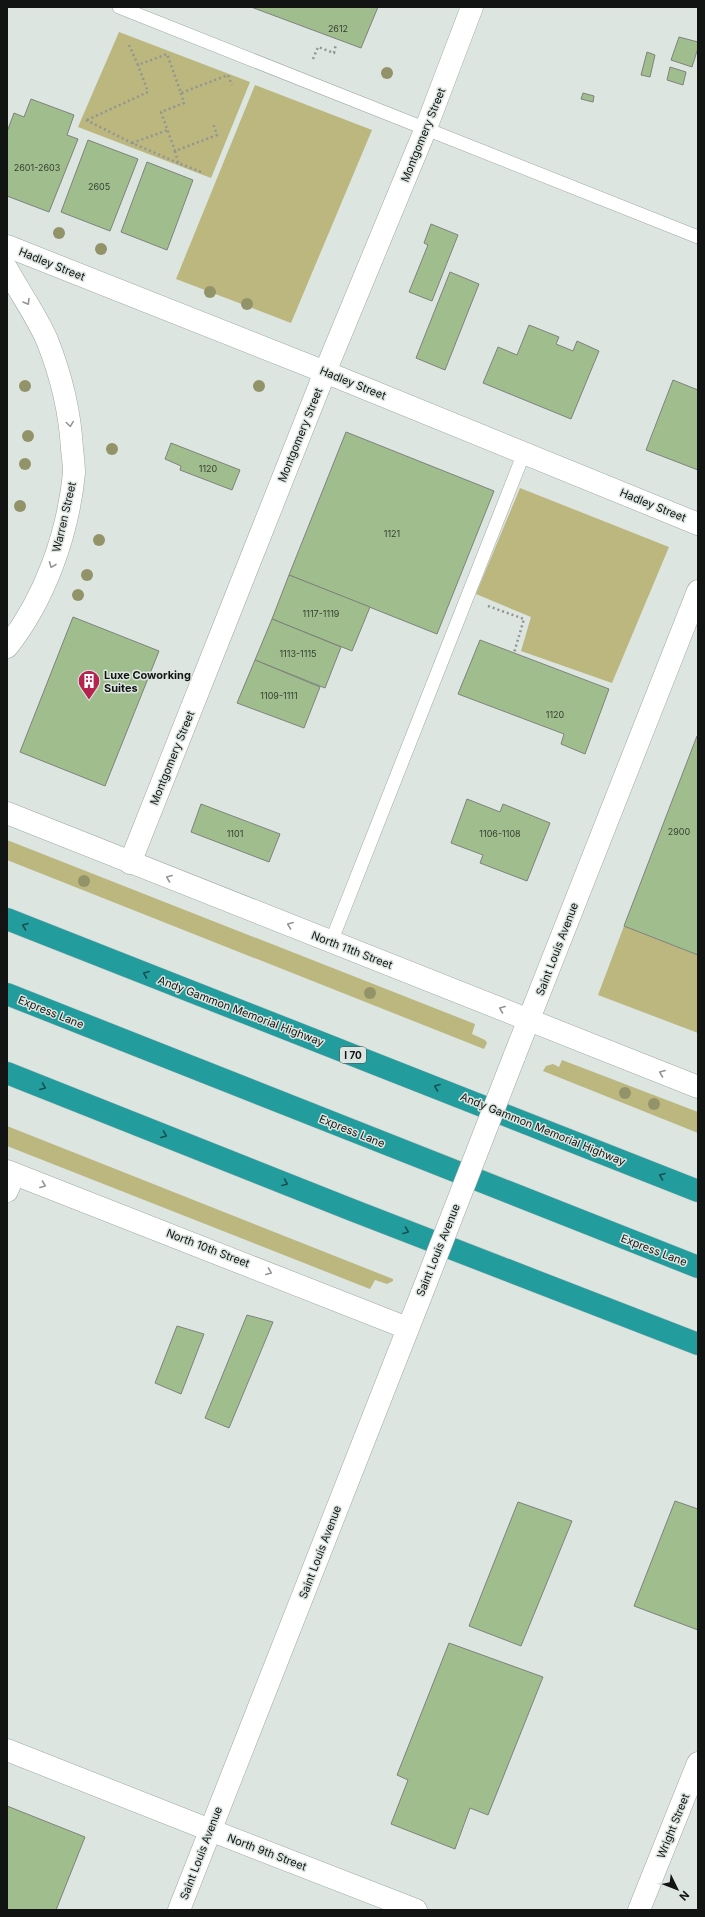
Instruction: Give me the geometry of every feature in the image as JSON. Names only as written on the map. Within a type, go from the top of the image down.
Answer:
[{"type":"highway","name":"Andy Gammon Memorial Highway","points":[[7,919],[698,1191]]},
{"type":"highway","name":"Express Lane","points":[[7,994],[698,1267]]},
{"type":"highway","points":[[7,1073],[352,1210],[698,1344]]},
{"type":"street","name":"Montgomery Street","points":[[130,863],[325,372],[426,128],[472,7]]},
{"type":"street","name":"Hadley Street","points":[[7,246],[325,372],[698,524]]},
{"type":"street","name":"Warren Street","points":[[7,269],[29,305],[47,340],[60,379],[71,424],[74,472],[67,513],[56,554],[39,596],[20,630],[7,647]]},
{"type":"street","name":"Saint Louis Avenue","points":[[179,1910],[698,590]]},
{"type":"street","name":"North 11th Street","points":[[7,813],[698,1087]]},
{"type":"street","name":"North 10th Street","points":[[9,1178],[407,1328]]},
{"type":"street","name":"North 9th Street","points":[[7,1750],[416,1910]]},
{"type":"street","name":"Wright Street","points":[[639,1910],[698,1763]]},
{"type":"lane","points":[[119,7],[698,237]]},
{"type":"lane","points":[[331,942],[524,453]]},
{"type":"path","points":[[305,80],[318,47],[334,53],[336,44]]},
{"type":"path","points":[[129,45],[148,92],[86,120],[132,143],[204,173]]},
{"type":"path","points":[[138,65],[167,54],[182,93],[184,103],[160,112],[168,130],[178,163]]},
{"type":"path","points":[[182,93],[228,75],[232,85]]},
{"type":"path","points":[[175,151],[217,135],[213,123]]},
{"type":"path","points":[[132,143],[168,130]]},
{"type":"path","points":[[467,598],[524,620],[514,653]]},
{"type":"shaded area","points":[[119,32],[250,82],[211,178],[78,127]]},
{"type":"shaded area","points":[[255,85],[372,130],[291,323],[176,279]]},
{"type":"shaded area","points":[[520,488],[669,547],[612,683],[521,651],[531,617],[476,594]]},
{"type":"shaded area","points":[[7,840],[475,1024],[472,1034],[485,1040],[487,1043],[484,1049],[7,860]]},
{"type":"shaded area","points":[[624,926],[698,955],[698,1033],[598,995]]},
{"type":"shaded area","points":[[562,1060],[698,1112],[698,1133],[543,1071],[546,1066],[553,1064],[559,1067]]},
{"type":"shaded area","points":[[7,1126],[393,1279],[393,1281],[387,1284],[375,1280],[370,1289],[7,1146]]},
{"type":"building","points":[[251,7],[378,7],[361,48]]},
{"type":"building","points":[[679,37],[698,42],[698,48],[692,67],[671,60]]},
{"type":"building","points":[[647,52],[655,55],[650,77],[641,75]]},
{"type":"building","points":[[670,67],[686,72],[683,85],[667,80]]},
{"type":"building","points":[[583,93],[594,96],[593,102],[581,99]]},
{"type":"building","points":[[31,99],[74,115],[67,135],[78,139],[49,212],[7,196],[7,132],[14,113],[24,117]]},
{"type":"building","points":[[88,140],[138,159],[110,231],[61,212]]},
{"type":"building","points":[[147,162],[193,180],[167,250],[121,232]]},
{"type":"building","points":[[431,224],[458,235],[432,301],[409,292],[428,245],[424,243]]},
{"type":"building","points":[[450,272],[479,284],[445,370],[416,358]]},
{"type":"building","points":[[529,325],[559,337],[556,344],[573,351],[577,341],[599,351],[571,419],[483,383],[498,347],[517,355]]},
{"type":"building","points":[[673,380],[698,390],[698,470],[646,450]]},
{"type":"building","points":[[346,432],[494,491],[437,634],[289,575]]},
{"type":"building","points":[[171,443],[240,470],[232,490],[180,470],[181,466],[165,459]]},
{"type":"building","points":[[289,575],[370,607],[352,651],[272,619]]},
{"type":"building","name":"Luxe Coworking Suites","points":[[73,617],[159,651],[105,786],[20,752]]},
{"type":"building","points":[[272,619],[341,647],[325,688],[255,660]]},
{"type":"building","points":[[480,640],[609,689],[585,754],[561,744],[564,734],[458,694]]},
{"type":"building","points":[[255,660],[320,687],[304,728],[237,703]]},
{"type":"building","points":[[698,736],[698,955],[624,926]]},
{"type":"building","points":[[467,799],[500,812],[503,804],[550,823],[527,881],[480,863],[483,855],[451,843]]},
{"type":"building","points":[[201,804],[280,834],[269,862],[191,832]]},
{"type":"building","points":[[247,1315],[273,1322],[229,1428],[205,1418]]},
{"type":"building","points":[[177,1326],[204,1334],[181,1394],[155,1383]]},
{"type":"building","points":[[675,1501],[698,1509],[698,1630],[634,1606]]},
{"type":"building","points":[[518,1502],[572,1521],[521,1646],[469,1626]]},
{"type":"building","points":[[449,1643],[543,1677],[488,1815],[470,1808],[455,1849],[391,1824],[408,1780],[397,1775]]},
{"type":"building","points":[[7,1806],[85,1837],[56,1910],[7,1910]]},
{"type":"place","name":"Luxe Coworking Suites","points":[[89,700]]}]
